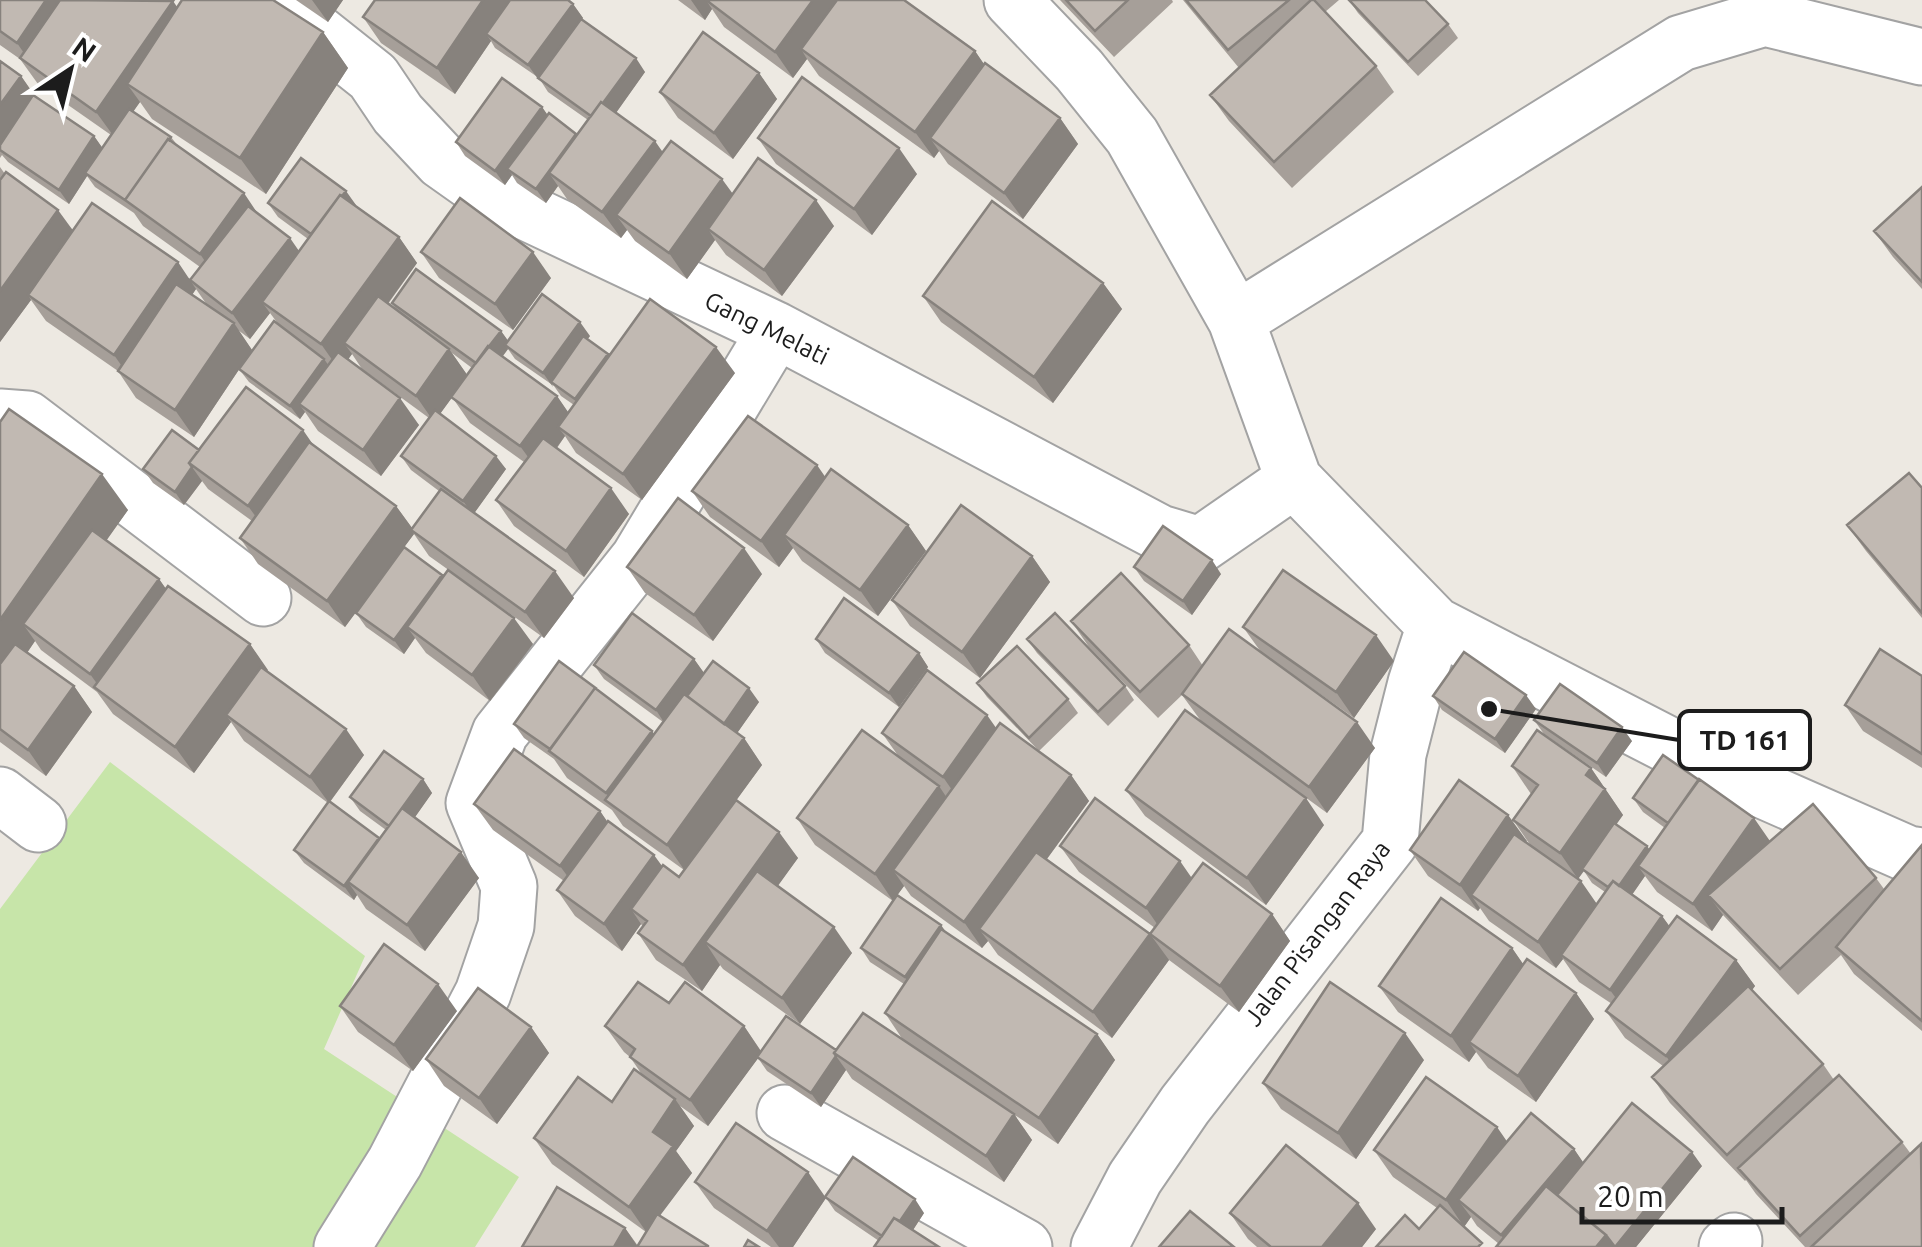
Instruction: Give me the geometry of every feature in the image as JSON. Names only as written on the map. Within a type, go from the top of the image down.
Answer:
[{"type":"street","name":"Gang Melati","points":[[276,0],[373,76],[398,114],[442,161],[490,194],[776,330],[1160,533],[1200,545],[1294,480]]},
{"type":"street","points":[[1012,0],[1079,70],[1132,136],[1236,320],[1294,480],[1434,625],[1715,768],[1908,854],[1922,856]]},
{"type":"street","points":[[1236,320],[1681,42],[1765,18],[1922,57]]},
{"type":"street","points":[[342,1247],[395,1162],[482,992],[506,926],[509,886],[474,802],[500,733],[639,558],[776,330]]},
{"type":"street","points":[[0,417],[27,419],[262,598]]},
{"type":"street","name":"Jalan Pisangan Raya","points":[[1099,1247],[1135,1178],[1184,1105],[1390,842],[1398,754],[1434,625]]},
{"type":"street","points":[[785,1113],[1024,1247]]},
{"type":"green space","points":[[110,762],[365,956],[324,1049],[519,1177],[475,1247],[0,1247],[0,909]]},
{"type":"building","points":[[0,0],[46,0],[17,43],[0,31]]},
{"type":"building","points":[[60,0],[173,1],[96,112],[20,58]]},
{"type":"building","points":[[182,0],[273,0],[323,32],[240,158],[127,84]]},
{"type":"building","points":[[375,0],[483,0],[437,68],[363,17]]},
{"type":"building","points":[[510,0],[568,0],[573,4],[528,65],[486,34]]},
{"type":"building","points":[[706,0],[813,0],[775,52]]},
{"type":"building","points":[[837,0],[904,0],[975,51],[915,132],[801,49]]},
{"type":"building","points":[[1066,0],[1128,0],[1095,31]]},
{"type":"building","points":[[1186,0],[1289,0],[1228,50]]},
{"type":"building","points":[[1311,0],[1376,66],[1274,162],[1210,95]]},
{"type":"building","points":[[1349,0],[1425,0],[1448,24],[1408,62]]},
{"type":"building","points":[[581,19],[636,58],[591,116],[538,78]]},
{"type":"building","points":[[703,32],[759,73],[714,133],[660,92]]},
{"type":"building","points":[[0,61],[21,76],[0,105]]},
{"type":"building","points":[[985,63],[1060,118],[1004,193],[930,138]]},
{"type":"building","points":[[802,77],[899,148],[854,209],[758,138]]},
{"type":"building","points":[[502,78],[542,107],[495,171],[456,142]]},
{"type":"building","points":[[33,95],[94,136],[59,190],[0,150]]},
{"type":"building","points":[[601,102],[655,141],[602,212],[549,173]]},
{"type":"building","points":[[129,109],[171,137],[125,200],[85,173]]},
{"type":"building","points":[[549,113],[576,134],[536,189],[507,169]]},
{"type":"building","points":[[168,139],[244,193],[200,254],[125,200]]},
{"type":"building","points":[[671,141],[722,179],[669,253],[616,215]]},
{"type":"building","points":[[301,158],[346,191],[311,234],[268,203]]},
{"type":"building","points":[[758,158],[816,200],[764,270],[708,229]]},
{"type":"building","points":[[6,172],[58,210],[0,291],[0,180]]},
{"type":"building","points":[[1922,187],[1922,282],[1874,231]]},
{"type":"building","points":[[340,195],[399,237],[321,344],[262,302]]},
{"type":"building","points":[[460,198],[533,252],[495,304],[421,252]]},
{"type":"building","points":[[992,201],[1103,283],[1034,377],[923,296]]},
{"type":"building","points":[[92,203],[178,262],[114,355],[28,295]]},
{"type":"building","points":[[248,206],[290,238],[232,313],[190,280]]},
{"type":"building","points":[[416,269],[501,331],[476,363],[392,303]]},
{"type":"building","points":[[176,284],[234,323],[175,410],[118,371]]},
{"type":"building","points":[[542,294],[580,322],[543,373],[505,345]]},
{"type":"building","points":[[378,296],[449,349],[416,396],[344,343]]},
{"type":"building","points":[[650,299],[716,347],[623,474],[558,427]]},
{"type":"building","points":[[274,321],[324,359],[290,406],[239,369]]},
{"type":"building","points":[[583,336],[608,354],[575,399],[551,382]]},
{"type":"building","points":[[488,346],[557,396],[520,446],[451,397]]},
{"type":"building","points":[[338,352],[400,398],[363,450],[299,404]]},
{"type":"building","points":[[246,387],[303,430],[248,506],[189,463]]},
{"type":"building","points":[[9,409],[102,474],[0,620],[0,422]]},
{"type":"building","points":[[435,410],[496,456],[463,501],[401,456]]},
{"type":"building","points":[[748,416],[817,465],[761,541],[692,491]]},
{"type":"building","points":[[172,430],[199,450],[175,492],[143,469]]},
{"type":"building","points":[[543,438],[611,488],[566,551],[496,500]]},
{"type":"building","points":[[309,442],[396,506],[327,601],[240,538]]},
{"type":"building","points":[[831,469],[908,525],[860,590],[784,535]]},
{"type":"building","points":[[1909,473],[1922,488],[1922,613],[1847,525]]},
{"type":"building","points":[[441,489],[555,571],[525,612],[411,530]]},
{"type":"building","points":[[678,498],[744,548],[694,615],[627,567]]},
{"type":"building","points":[[961,505],[1032,556],[962,652],[892,600]]},
{"type":"building","points":[[1163,526],[1212,560],[1183,601],[1134,567]]},
{"type":"building","points":[[92,530],[159,579],[90,674],[23,624]]},
{"type":"building","points":[[404,547],[442,575],[394,640],[356,613]]},
{"type":"building","points":[[448,570],[514,618],[472,675],[407,627]]},
{"type":"building","points":[[1283,570],[1376,635],[1336,692],[1243,627]]},
{"type":"building","points":[[1121,573],[1189,645],[1140,692],[1071,621]]},
{"type":"building","points":[[168,586],[250,644],[175,747],[94,687]]},
{"type":"building","points":[[844,598],[919,653],[889,693],[816,639]]},
{"type":"building","points":[[632,613],[694,659],[656,710],[594,665]]},
{"type":"building","points":[[1055,613],[1125,686],[1098,712],[1027,639]]},
{"type":"building","points":[[1229,629],[1357,722],[1309,787],[1182,694]]},
{"type":"building","points":[[15,644],[74,686],[28,750],[0,729],[0,664]]},
{"type":"building","points":[[1017,646],[1068,699],[1029,738],[977,683]]},
{"type":"building","points":[[1880,649],[1922,676],[1922,754],[1845,705]]},
{"type":"building","points":[[1464,652],[1526,695],[1495,739],[1433,696]]},
{"type":"building","points":[[559,661],[597,689],[550,749],[514,724]]},
{"type":"building","points":[[713,661],[749,688],[724,724],[687,696]]},
{"type":"building","points":[[261,667],[346,729],[310,777],[226,715]]},
{"type":"building","points":[[927,670],[987,715],[943,777],[882,733]]},
{"type":"building","points":[[1560,684],[1622,727],[1597,763],[1534,720]]},
{"type":"building","points":[[595,688],[652,731],[606,793],[549,751]]},
{"type":"building","points":[[684,694],[744,738],[667,845],[605,800]]},
{"type":"building","points":[[1185,710],[1306,798],[1247,878],[1126,790]]},
{"type":"building","points":[[1000,723],[1071,775],[964,922],[893,870]]},
{"type":"building","points":[[862,730],[939,786],[875,874],[797,818]]},
{"type":"building","points":[[1537,730],[1591,768],[1586,775],[1605,789],[1560,853],[1513,820],[1538,785],[1512,766]]},
{"type":"building","points":[[514,749],[600,811],[560,866],[474,804]]},
{"type":"building","points":[[384,751],[423,779],[389,826],[350,797]]},
{"type":"building","points":[[1663,755],[1699,780],[1668,823],[1633,798]]},
{"type":"building","points":[[1699,779],[1754,818],[1693,904],[1638,866]]},
{"type":"building","points":[[1459,780],[1508,815],[1460,885],[1410,850]]},
{"type":"building","points":[[1095,798],[1180,861],[1146,908],[1060,846]]},
{"type":"building","points":[[736,800],[779,832],[683,965],[638,933],[647,921],[631,909],[663,865],[679,877]]},
{"type":"building","points":[[329,801],[379,838],[344,886],[294,850]]},
{"type":"building","points":[[1813,804],[1876,878],[1780,969],[1708,895]]},
{"type":"building","points":[[402,808],[461,852],[407,925],[348,882]]},
{"type":"building","points":[[608,821],[654,855],[604,924],[557,890]]},
{"type":"building","points":[[1614,823],[1647,846],[1619,886],[1613,881],[1608,887],[1582,869]]},
{"type":"building","points":[[1514,834],[1581,881],[1538,942],[1471,895]]},
{"type":"building","points":[[1922,845],[1922,1021],[1836,947]]},
{"type":"building","points":[[1036,852],[1150,934],[1093,1012],[979,929]]},
{"type":"building","points":[[1203,863],[1272,914],[1220,986],[1150,934]]},
{"type":"building","points":[[757,871],[834,927],[782,998],[705,942]]},
{"type":"building","points":[[1613,881],[1662,916],[1610,990],[1561,955]]},
{"type":"building","points":[[897,895],[941,925],[905,977],[861,948]]},
{"type":"building","points":[[1441,898],[1512,948],[1451,1036],[1379,986]]},
{"type":"building","points":[[1677,916],[1736,960],[1666,1056],[1606,1011]]},
{"type":"building","points":[[941,929],[1097,1034],[1039,1118],[885,1013]]},
{"type":"building","points":[[384,944],[438,984],[394,1045],[340,1006]]},
{"type":"building","points":[[1527,959],[1576,993],[1518,1076],[1469,1042]]},
{"type":"building","points":[[638,982],[669,1003],[685,982],[744,1026],[690,1100],[630,1057],[635,1049],[605,1026]]},
{"type":"building","points":[[1330,982],[1405,1033],[1338,1133],[1263,1083]]},
{"type":"building","points":[[1748,986],[1823,1064],[1727,1155],[1652,1077]]},
{"type":"building","points":[[478,988],[531,1027],[479,1098],[426,1059]]},
{"type":"building","points":[[863,1013],[1014,1114],[986,1156],[834,1053]]},
{"type":"building","points":[[786,1016],[836,1050],[836,1056],[811,1093],[757,1057]]},
{"type":"building","points":[[634,1069],[675,1099],[653,1132],[673,1146],[629,1207],[534,1138],[578,1077],[612,1102]]},
{"type":"building","points":[[1839,1075],[1902,1142],[1800,1236],[1738,1168]]},
{"type":"building","points":[[1426,1077],[1497,1127],[1446,1200],[1374,1150]]},
{"type":"building","points":[[1632,1103],[1692,1152],[1615,1247],[1557,1195]]},
{"type":"building","points":[[1531,1113],[1574,1149],[1501,1235],[1458,1200]]},
{"type":"building","points":[[736,1123],[808,1172],[767,1231],[695,1182]]},
{"type":"building","points":[[1921,1144],[1922,1247],[1811,1247]]},
{"type":"building","points":[[1286,1145],[1358,1203],[1322,1247],[1271,1247],[1230,1213]]},
{"type":"building","points":[[853,1157],[915,1199],[900,1221],[894,1218],[882,1236],[825,1197]]},
{"type":"building","points":[[1546,1186],[1606,1235],[1596,1247],[1496,1247]]},
{"type":"building","points":[[557,1187],[625,1228],[614,1247],[522,1247]]},
{"type":"building","points":[[1440,1205],[1482,1243],[1478,1247],[1376,1247],[1405,1215],[1419,1229]]},
{"type":"building","points":[[1190,1211],[1234,1247],[1159,1247]]},
{"type":"building","points":[[657,1214],[708,1246],[708,1247],[637,1247]]},
{"type":"building","points":[[894,1218],[939,1247],[874,1247]]},
{"type":"place","name":"TD 161","points":[[1489,709]]}]
